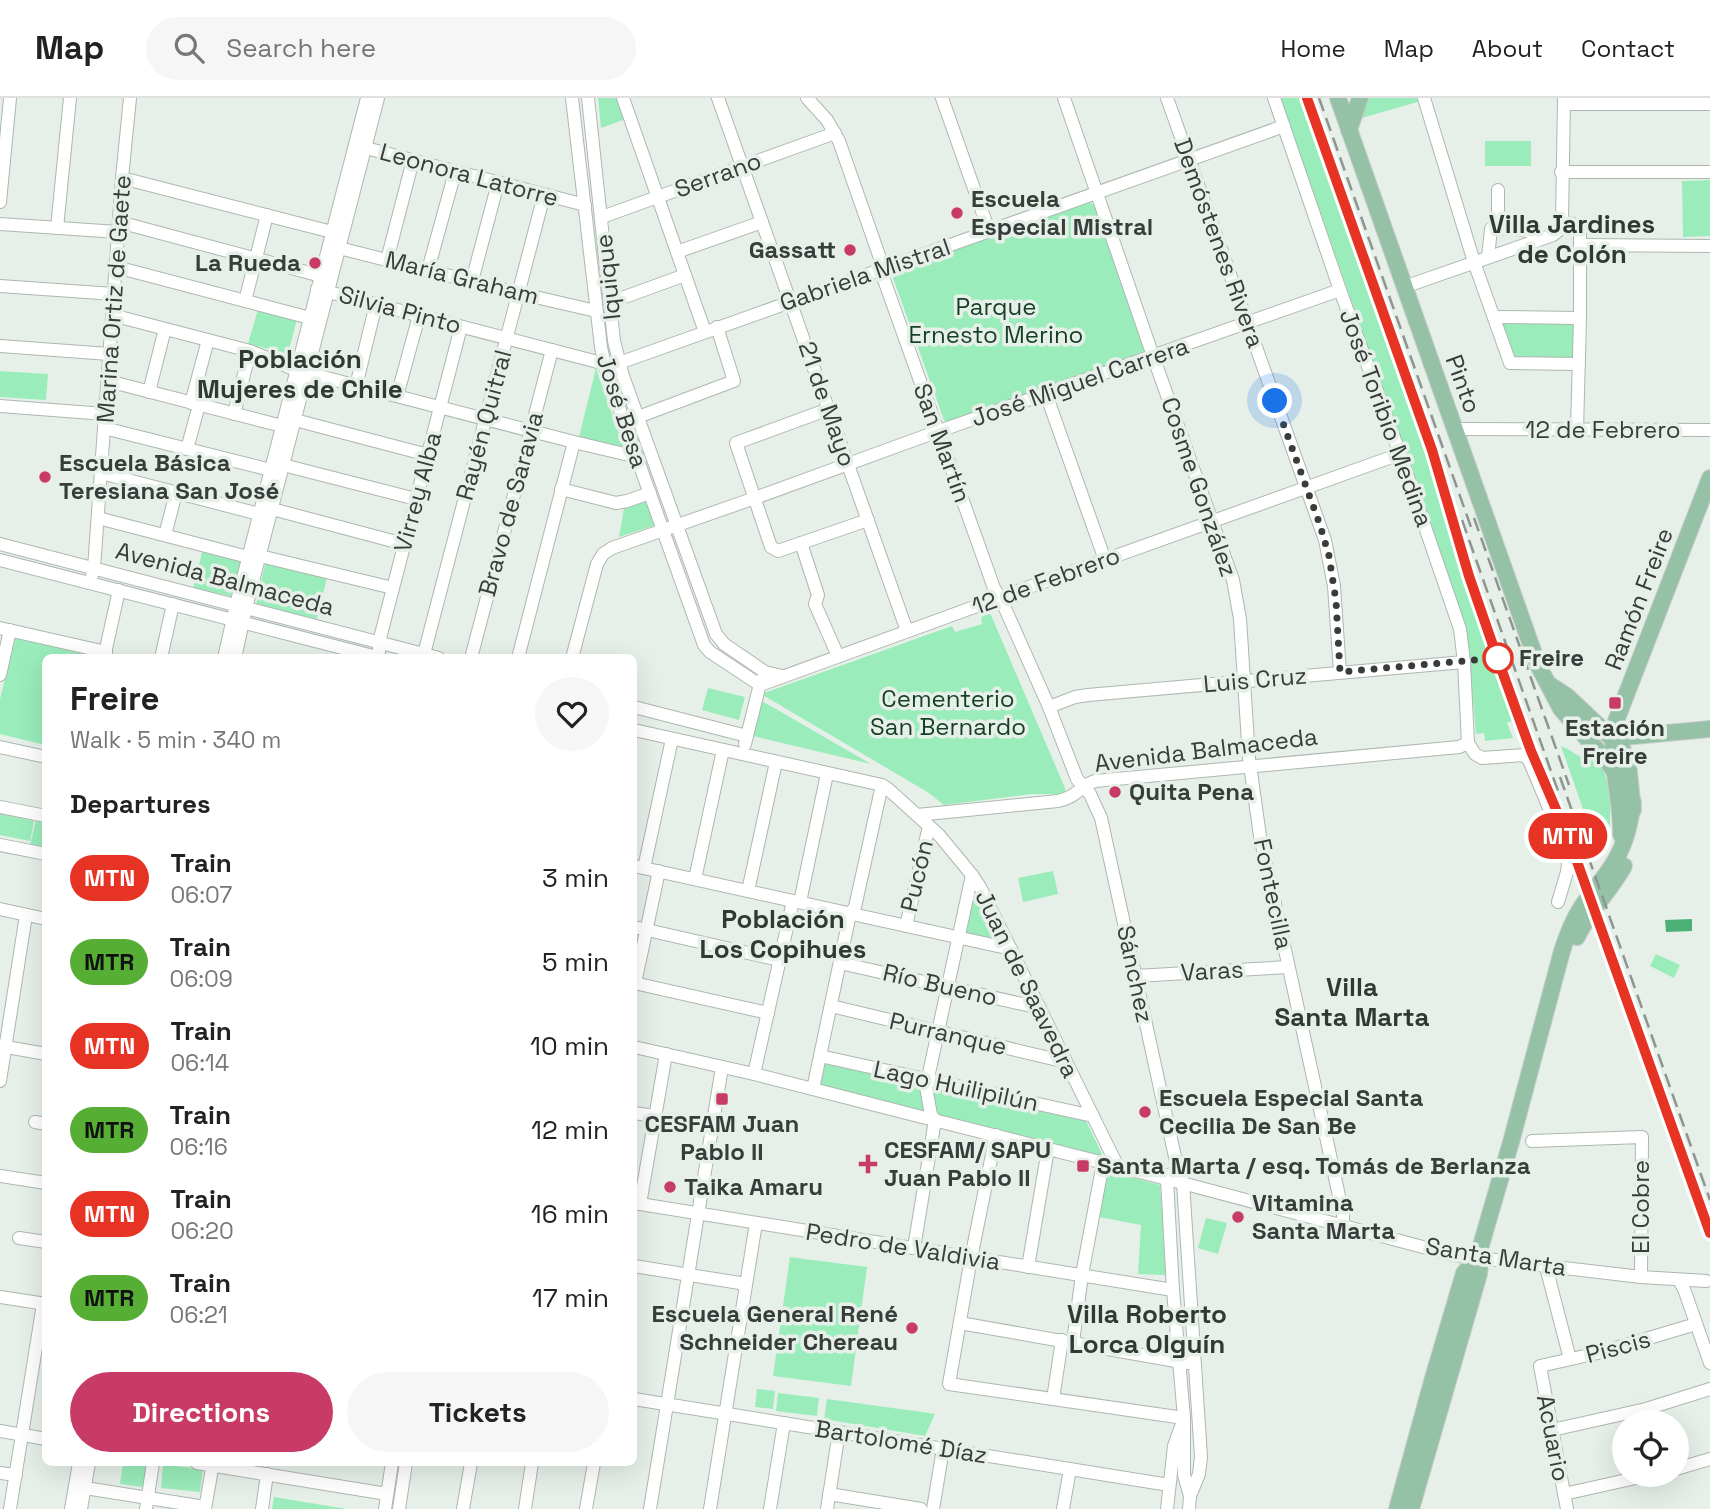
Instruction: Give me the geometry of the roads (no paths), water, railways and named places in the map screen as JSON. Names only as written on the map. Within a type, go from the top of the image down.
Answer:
[{"type":"main road","name":"Pinto","points":[[1338,98],[1535,659],[1561,709],[1614,771]]},
{"type":"main road","points":[[1349,130],[1360,98]]},
{"type":"main road","name":"Ramón Freire","points":[[1625,804],[1614,771],[1613,738],[1619,713],[1710,478]]},
{"type":"main road","name":"Pinto","points":[[1548,683],[1567,696],[1613,738]]},
{"type":"main road","points":[[1613,738],[1710,729]]},
{"type":"main road","points":[[1552,988],[1585,922],[1615,882],[1628,858],[1633,840],[1625,804],[1627,758],[1613,738]]},
{"type":"main road","points":[[1397,1509],[1464,1273],[1477,1259],[1566,937],[1582,906],[1620,853],[1630,825],[1625,804]]},
{"type":"main road","points":[[1411,1509],[1479,1274],[1477,1259]]},
{"type":"street","points":[[0,202],[10,98]]},
{"type":"street","points":[[57,228],[70,98]]},
{"type":"street","name":"Marina Ortiz de Gaete","points":[[90,583],[94,568],[122,178],[131,98]]},
{"type":"street","points":[[360,146],[368,98]]},
{"type":"street","points":[[277,467],[295,420],[310,318],[323,290],[321,276],[360,146],[378,98]]},
{"type":"street","name":"José Besa","points":[[572,98],[604,363],[705,648],[760,685]]},
{"type":"street","name":"Iquique","points":[[588,98],[614,341],[619,363],[716,634],[724,644],[760,669],[782,676]]},
{"type":"street","points":[[623,98],[685,275],[734,381],[638,417]]},
{"type":"street","name":"21 de Mayo","points":[[718,98],[907,631]]},
{"type":"street","name":"San Martín","points":[[807,98],[835,133],[994,588],[1083,788]]},
{"type":"street","points":[[942,98],[989,231]]},
{"type":"street","name":"Cosme González","points":[[1064,98],[1236,591],[1250,766]]},
{"type":"street","name":"Demóstenes Rivera","points":[[1167,98],[1325,540],[1336,601],[1340,672]]},
{"type":"street","name":"José Toribio Medina","points":[[1274,98],[1460,629],[1468,743]]},
{"type":"street","points":[[1424,98],[1474,262],[1510,363],[1579,363]]},
{"type":"street","points":[[1560,227],[1564,101],[1710,104]]},
{"type":"street","name":"Gabriela Mistral","points":[[604,363],[619,363],[1284,127]]},
{"type":"street","name":"Serrano","points":[[602,217],[835,133]]},
{"type":"street","name":"Leonora Latorre","points":[[360,146],[584,205]]},
{"type":"street","points":[[387,260],[413,160]]},
{"type":"street","points":[[428,270],[456,172]]},
{"type":"street","points":[[1561,172],[1710,172]]},
{"type":"street","name":"María Graham","points":[[122,178],[267,215],[333,242],[387,260],[596,311]]},
{"type":"street","points":[[472,282],[499,183]]},
{"type":"street","points":[[1498,190],[1498,228]]},
{"type":"street","name":"Rayén Quitral","points":[[424,654],[544,195]]},
{"type":"street","points":[[245,301],[267,215]]},
{"type":"street","points":[[677,252],[762,222]]},
{"type":"street","points":[[0,224],[57,228],[119,227],[256,258],[321,276]]},
{"type":"street","points":[[1404,287],[1553,235],[1560,227],[1574,224],[1578,227],[1580,318],[1577,430]]},
{"type":"street","points":[[1488,257],[1491,229],[1506,228],[1536,233],[1541,239]]},
{"type":"street","points":[[235,654],[238,621],[277,467],[282,426],[302,372],[333,242]]},
{"type":"street","points":[[1580,246],[1710,246]]},
{"type":"street","points":[[116,267],[310,318]]},
{"type":"street","points":[[611,302],[685,275]]},
{"type":"street","points":[[0,286],[114,294]]},
{"type":"street","name":"Silvia Pinto","points":[[323,290],[604,363]]},
{"type":"street","name":"José Miguel Carrera","points":[[573,654],[595,568],[601,556],[615,546],[1340,290]]},
{"type":"street","points":[[356,386],[376,304]]},
{"type":"street","points":[[112,315],[250,352],[302,372],[637,457]]},
{"type":"street","points":[[397,396],[419,316]]},
{"type":"street","points":[[1494,317],[1580,318]]},
{"type":"street","name":"Virrey Alba","points":[[380,654],[379,642],[461,327]]},
{"type":"street","points":[[149,392],[165,329]]},
{"type":"street","points":[[187,449],[208,340]]},
{"type":"street","points":[[0,346],[109,354]]},
{"type":"street","name":"Bravo de Saravia","points":[[472,654],[552,350]]},
{"type":"street","points":[[233,414],[250,352]]},
{"type":"street","points":[[107,381],[282,426]]},
{"type":"street","points":[[1046,394],[1105,560]]},
{"type":"street","points":[[0,406],[105,414]]},
{"type":"street","points":[[829,409],[736,443],[772,547],[778,551],[868,520]]},
{"type":"street","points":[[295,420],[428,455]]},
{"type":"street","points":[[104,428],[416,499]]},
{"type":"street","name":"12 de Febrero","points":[[1455,429],[1710,430]]},
{"type":"street","points":[[519,654],[574,442]]},
{"type":"street","name":"12 de Febrero","points":[[760,685],[1400,454]]},
{"type":"street","points":[[101,474],[404,544]]},
{"type":"street","points":[[561,489],[616,503],[650,493]]},
{"type":"street","points":[[165,535],[176,493]]},
{"type":"street","points":[[98,518],[393,587]]},
{"type":"street","points":[[801,543],[818,592],[816,604],[838,656]]},
{"type":"street","name":"Avenida Balmaceda","points":[[0,544],[424,654]]},
{"type":"street","name":"Avenida Balmaceda","points":[[0,560],[365,654]]},
{"type":"street","points":[[105,654],[119,590]]},
{"type":"street","points":[[162,654],[173,604]]},
{"type":"street","points":[[226,654],[238,621]]},
{"type":"street","points":[[0,675],[5,629],[101,654]]},
{"type":"street","name":"Luis Cruz","points":[[1048,707],[1088,695],[1464,662]]},
{"type":"street","points":[[743,754],[760,685],[760,669]]},
{"type":"street","points":[[637,708],[747,736]]},
{"type":"street","points":[[637,731],[882,785],[916,815]]},
{"type":"street","points":[[672,739],[639,867],[1011,949]]},
{"type":"street","points":[[1468,743],[1475,754],[1482,758],[1524,755],[1529,760],[1569,856],[1558,902]]},
{"type":"street","name":"Avenida Balmaceda","points":[[916,815],[1058,801],[1070,798],[1095,781],[1460,747],[1468,743]]},
{"type":"street","points":[[0,747],[42,756]]},
{"type":"street","points":[[695,879],[723,750]]},
{"type":"street","points":[[748,891],[776,762]]},
{"type":"street","name":"Fontecilla","points":[[1250,766],[1260,836],[1343,1214],[1343,1226]]},
{"type":"street","points":[[637,1048],[754,1074],[779,960],[827,774]]},
{"type":"street","points":[[813,1090],[850,914],[855,907],[882,785]]},
{"type":"street","name":"Sánchez","points":[[1083,788],[1095,803],[1101,818],[1177,1166],[1183,1183],[1201,1457],[1190,1503]]},
{"type":"street","points":[[0,807],[42,815]]},
{"type":"street","name":"Juan de Saavedra","points":[[916,815],[939,835],[980,887],[1118,1167]]},
{"type":"street","name":"Pucón","points":[[906,926],[929,826]]},
{"type":"street","points":[[0,845],[42,853]]},
{"type":"street","points":[[637,956],[640,929],[659,871]]},
{"type":"street","points":[[914,1248],[934,1120],[926,1087],[972,875]]},
{"type":"street","points":[[0,909],[42,918]]},
{"type":"street","points":[[0,1081],[3,1047],[26,915]]},
{"type":"street","points":[[640,929],[779,960]]},
{"type":"street","name":"Río Bueno","points":[[840,963],[1040,1008]]},
{"type":"street","name":"Varas","points":[[1136,976],[1288,967]]},
{"type":"street","points":[[637,984],[768,1013]]},
{"type":"street","name":"Purranque","points":[[831,1006],[1066,1062]]},
{"type":"street","points":[[3,1047],[42,1053]]},
{"type":"street","points":[[637,1203],[666,1055]]},
{"type":"street","name":"Lago Huilipilún","points":[[820,1056],[1093,1116]]},
{"type":"street","points":[[650,1509],[722,1067]]},
{"type":"street","name":"Santa Marta","points":[[754,1074],[1453,1255],[1641,1277],[1706,1281]]},
{"type":"street","points":[[637,1113],[655,1116]]},
{"type":"street","points":[[996,1135],[949,1384],[1184,1418]]},
{"type":"street","name":"El Cobre","points":[[1532,1141],[1642,1137],[1641,1277]]},
{"type":"street","points":[[1028,1267],[1048,1149]]},
{"type":"street","points":[[1053,1399],[1082,1275],[1103,1163]]},
{"type":"street","points":[[1167,1179],[1177,1166]]},
{"type":"street","points":[[0,1176],[42,1182]]},
{"type":"street","name":"Sánchez","points":[[1167,1179],[1184,1418],[1185,1475],[1190,1503]]},
{"type":"street","name":"Pedro de Valdivia","points":[[637,1203],[1173,1290]]},
{"type":"street","points":[[710,1509],[755,1223]]},
{"type":"street","points":[[19,1238],[42,1241]]},
{"type":"street","points":[[637,1266],[746,1284]]},
{"type":"street","name":"Acuario","points":[[1546,1267],[1570,1359]]},
{"type":"street","points":[[1679,1280],[1710,1363]]},
{"type":"street","points":[[0,1297],[42,1304]]},
{"type":"street","points":[[10,1509],[42,1316]]},
{"type":"street","points":[[960,1323],[1194,1363]]},
{"type":"street","name":"Piscis","points":[[1540,1366],[1632,1344],[1696,1324]]},
{"type":"street","name":"Acuario","points":[[1540,1366],[1567,1509]]},
{"type":"street","points":[[1552,1430],[1646,1409],[1710,1389]]},
{"type":"street","name":"Bartolomé Díaz","points":[[637,1399],[1169,1485]]},
{"type":"street","name":"Sánchez","points":[[1167,1509],[1174,1446],[1184,1418]]},
{"type":"street","points":[[770,1509],[784,1423]]},
{"type":"street","points":[[0,1431],[42,1438]]},
{"type":"street","points":[[827,1509],[839,1432]]},
{"type":"street","points":[[933,1509],[943,1449]]},
{"type":"street","points":[[1689,1465],[1710,1459]]},
{"type":"street","points":[[71,1509],[78,1466]]},
{"type":"street","points":[[81,1509],[89,1466]]},
{"type":"street","points":[[147,1503],[153,1466]]},
{"type":"street","points":[[85,1488],[147,1503],[205,1508],[213,1466]]},
{"type":"street","points":[[224,1466],[387,1494]]},
{"type":"street","points":[[385,1509],[392,1466]]},
{"type":"street","points":[[399,1509],[406,1466]]},
{"type":"street","points":[[463,1509],[470,1466]]},
{"type":"street","points":[[524,1509],[531,1466]]},
{"type":"street","points":[[586,1509],[593,1466]]},
{"type":"street","points":[[1063,1509],[1070,1469]]},
{"type":"street","points":[[0,1473],[16,1475]]},
{"type":"street","points":[[262,1509],[267,1474]]},
{"type":"street","points":[[1564,1494],[1612,1483]]},
{"type":"street","points":[[829,1494],[921,1509]]},
{"type":"railway","points":[[1307,98],[1431,450],[1497,657],[1531,751],[1570,842],[1710,1233]]},
{"type":"railway","points":[[1319,98],[1472,530]]},
{"type":"railway","points":[[1474,518],[1569,785]]},
{"type":"railway","points":[[1462,520],[1558,791]]},
{"type":"railway","points":[[1560,777],[1710,1200]]},
{"type":"train","name":"MTN","points":[[1307,98],[1432,450],[1469,576],[1497,657],[1531,751],[1570,842],[1710,1233]]},
{"type":"place","name":"Escuela Especial Mistral","points":[[957,213]]},
{"type":"place","name":"Gassatt","points":[[850,250]]},
{"type":"place","name":"La Rueda","points":[[315,263]]},
{"type":"place","name":"Escuela Básica Teresiana San José","points":[[45,477]]},
{"type":"place","name":"Freire","points":[[1498,658]]},
{"type":"place","name":"Estación Freire","points":[[1615,703]]},
{"type":"place","name":"Quita Pena","points":[[1115,792]]},
{"type":"place","name":"CESFAM Juan Pablo II","points":[[722,1099]]},
{"type":"place","name":"Escuela Especial Santa Cecilia De San Be","points":[[1145,1112]]},
{"type":"place","name":"CESFAM/ SAPU Juan Pablo II","points":[[868,1164]]},
{"type":"place","name":"Santa Marta / esq. Tomás de Berlanza","points":[[1083,1166]]},
{"type":"place","name":"Taika Amaru","points":[[670,1187]]},
{"type":"place","name":"Vitamina Santa Marta","points":[[1238,1217]]},
{"type":"place","name":"Escuela General René Schneider Chereau","points":[[912,1328]]},
{"type":"district","name":"Villa Jardines de Colón","points":[[1572,239]]},
{"type":"district","name":"Población Mujeres de Chile","points":[[300,374]]},
{"type":"district","name":"Población Los Copihues","points":[[783,934]]},
{"type":"district","name":"Villa Santa Marta","points":[[1352,1002]]},
{"type":"district","name":"Villa Roberto Lorca Olguín","points":[[1147,1329]]},
{"type":"park label","name":"Parque Ernesto Merino","points":[[996,321]]},
{"type":"park label","name":"Cementerio San Bernardo","points":[[948,713]]}]
